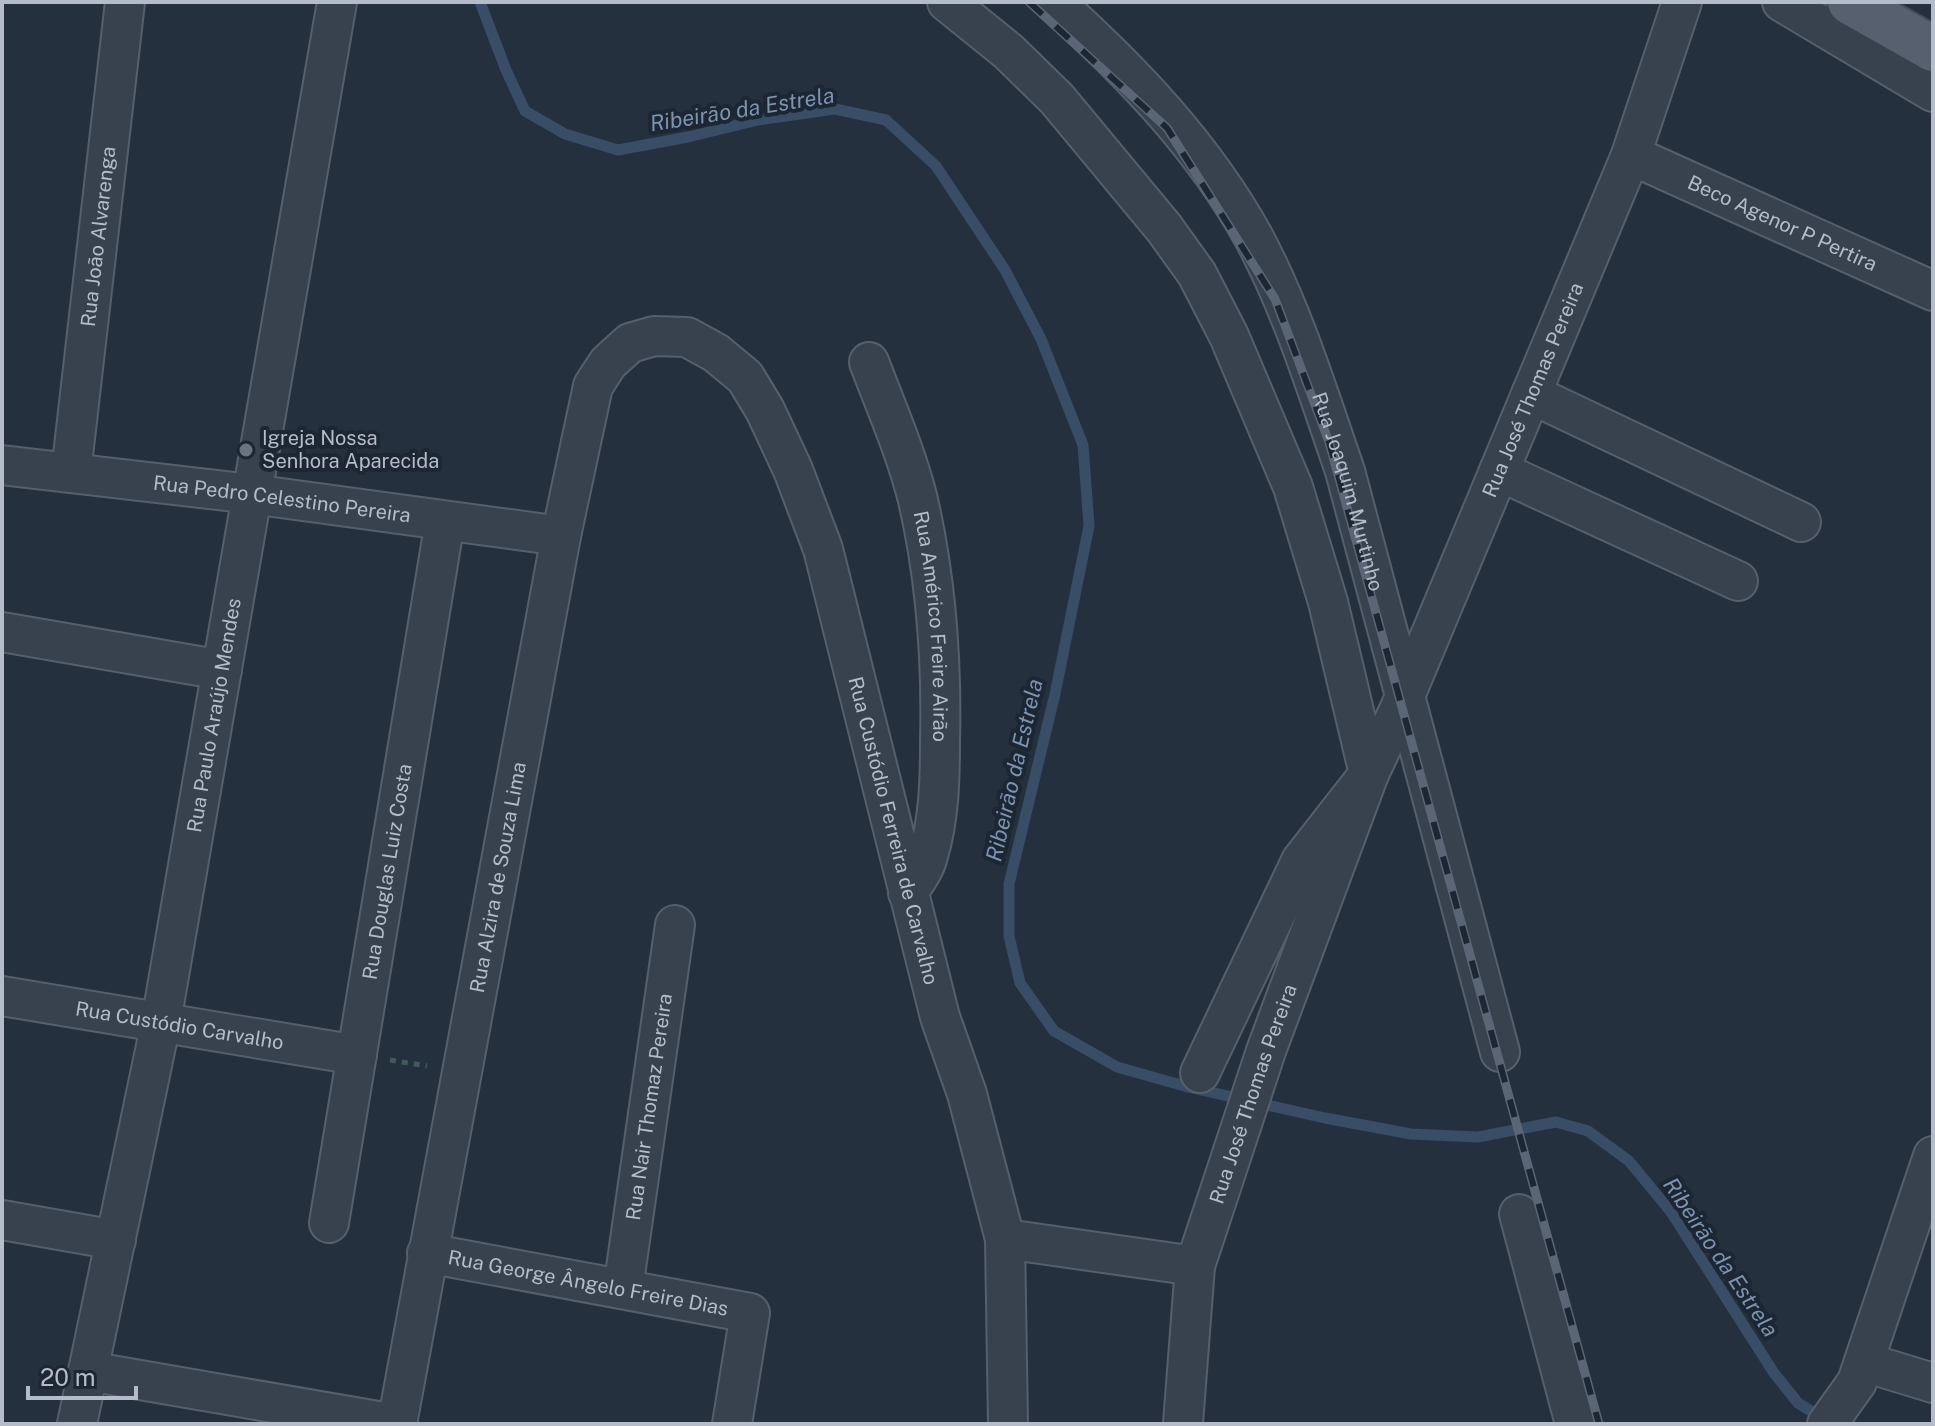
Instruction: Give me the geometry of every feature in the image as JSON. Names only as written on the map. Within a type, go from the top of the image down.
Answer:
[{"type":"main road","points":[[1850,2],[1933,49]]},
{"type":"street","name":"Rua João Alvarenga","points":[[71,473],[125,2]]},
{"type":"street","name":"Rua Paulo Araújo Mendes","points":[[77,1424],[161,1022],[337,2]]},
{"type":"street","points":[[947,2],[1009,52],[1057,99],[1164,228],[1197,274],[1229,336],[1293,487],[1328,602],[1369,774]]},
{"type":"street","name":"Rua Joaquim Murtinho","points":[[1054,2],[1100,43],[1158,103],[1209,170],[1253,237],[1277,287],[1345,471],[1500,1052]]},
{"type":"street","name":"Rua José Thomas Pereira","points":[[1183,1424],[1195,1266],[1266,1051],[1369,774],[1405,696],[1631,155],[1682,2]]},
{"type":"street","points":[[1782,2],[1933,92]]},
{"type":"street","name":"Beco Agenor P Pertira","points":[[1631,155],[1933,291]]},
{"type":"street","name":"Rua Custódio Ferreira de Carvalho","points":[[630,343],[654,336],[687,337],[716,353],[745,377],[765,410],[793,470],[823,549],[940,1017],[967,1094],[1005,1239],[1008,1424]]},
{"type":"street","name":"Rua Alzira de Souza Lima","points":[[396,1424],[561,536],[593,386],[608,363],[630,343]]},
{"type":"street","name":"Rua Américo Freire Airão","points":[[869,362],[902,446],[917,498],[929,556],[939,640],[940,755],[936,826],[927,860],[908,893]]},
{"type":"street","points":[[1531,394],[1801,522]]},
{"type":"street","name":"Rua Pedro Celestino Pereira","points":[[2,465],[252,494],[561,536]]},
{"type":"street","points":[[1499,471],[1738,581]]},
{"type":"street","name":"Rua Douglas Luiz Costa","points":[[329,1223],[445,521]]},
{"type":"street","points":[[2,632],[222,670]]},
{"type":"street","name":"Rua José Thomas Pereira","points":[[1200,1073],[1301,861],[1369,774]]},
{"type":"street","name":"Rua Nair Thomaz Pereira","points":[[623,1289],[675,925]]},
{"type":"street","name":"Rua Custódio Carvalho","points":[[2,996],[357,1055]]},
{"type":"street","points":[[1827,1424],[1860,1372],[1933,1156]]},
{"type":"street","points":[[1519,1214],[1575,1424]]},
{"type":"street","points":[[2,1220],[116,1240]]},
{"type":"street","points":[[1005,1239],[1195,1266]]},
{"type":"street","name":"Rua George Ângelo Freire Dias","points":[[427,1253],[750,1313],[732,1424]]},
{"type":"street","points":[[88,1371],[396,1424]]},
{"type":"street","points":[[1860,1372],[1933,1383]]},
{"type":"path","points":[[357,1055],[462,1072]]},
{"type":"waterway","name":"Ribeirão da Estrela","points":[[480,2],[525,111],[565,134],[618,150],[758,120],[835,109],[886,120],[936,166],[1005,270],[1041,339],[1083,445],[1089,526],[1055,694],[1009,884],[1009,936],[1020,983],[1054,1031],[1117,1067],[1188,1087],[1325,1118],[1411,1134],[1478,1137],[1556,1122],[1588,1131],[1629,1161],[1671,1212],[1774,1373],[1798,1403],[1824,1419]]},
{"type":"railway","points":[[1029,2],[1167,128],[1275,299],[1329,442],[1599,1424]]},
{"type":"place","name":"Igreja Nossa Senhora Aparecida","points":[[246,450]]}]
